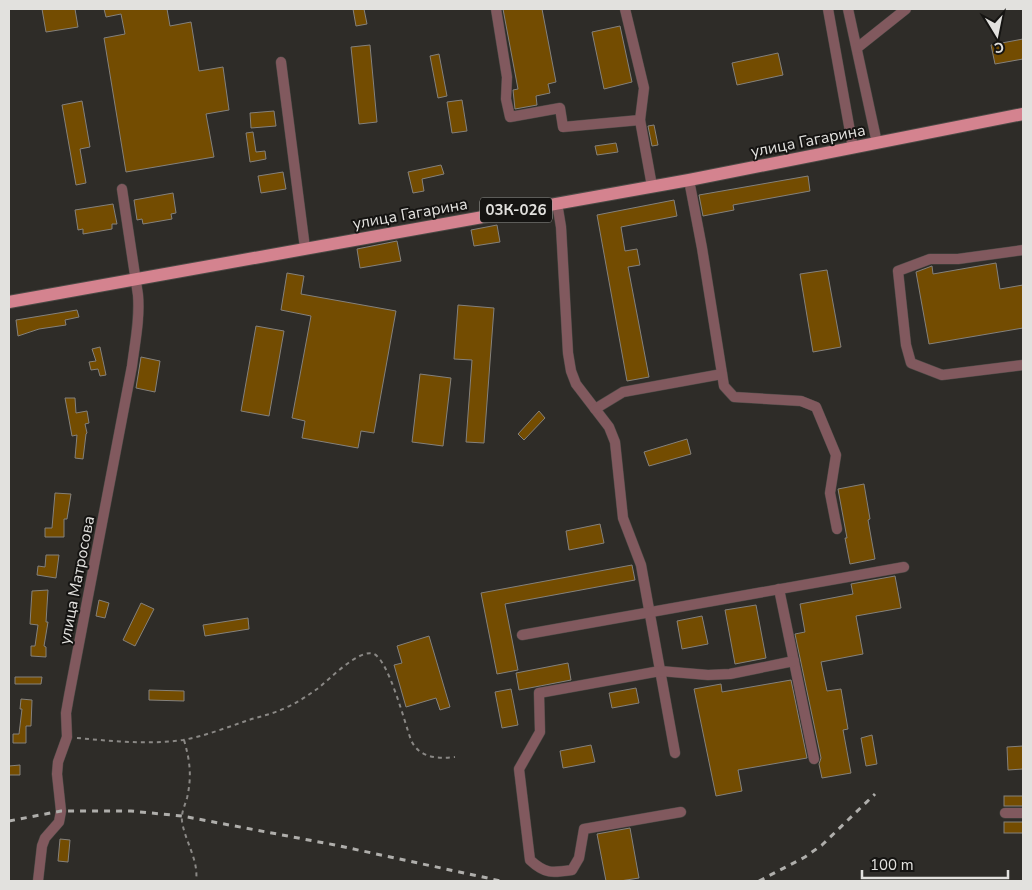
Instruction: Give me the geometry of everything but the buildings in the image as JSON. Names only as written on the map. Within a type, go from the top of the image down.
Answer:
[{"type":"main road","name":"улица Гагарина","points":[[9,302],[689,180],[1023,114]]},
{"type":"street","points":[[496,9],[507,76],[506,99],[510,117],[560,108],[563,127],[640,120]]},
{"type":"street","points":[[625,9],[644,88],[640,120],[652,186]]},
{"type":"street","points":[[828,9],[853,148]]},
{"type":"street","points":[[848,9],[877,143]]},
{"type":"street","points":[[857,48],[906,9]]},
{"type":"street","points":[[281,62],[305,248]]},
{"type":"street","points":[[689,180],[724,386],[734,397],[801,401],[816,407],[836,455],[830,493],[836,529]]},
{"type":"street","name":"улица Матросова","points":[[38,881],[45,838],[59,822],[62,811],[56,774],[58,762],[67,737],[66,713],[134,347],[139,310],[122,188]]},
{"type":"street","points":[[557,203],[561,227],[568,354],[571,371],[584,397],[609,427],[615,442],[623,518],[641,565],[675,753]]},
{"type":"street","points":[[1023,250],[958,259],[930,259],[898,271],[906,345],[911,363],[942,375],[1023,365]]},
{"type":"street","points":[[595,409],[623,392],[722,374]]},
{"type":"street","points":[[522,635],[904,567]]},
{"type":"street","points":[[779,588],[814,758]]},
{"type":"street","points":[[682,812],[584,829],[579,858],[572,870],[554,873],[541,870],[530,860],[519,770],[540,732],[539,693],[660,671],[708,675],[730,674],[794,661]]},
{"type":"street","points":[[1005,813],[1023,813]]},
{"type":"path","points":[[67,737],[131,742],[184,740],[284,709],[318,688],[354,659],[364,654],[373,653],[379,658],[390,678],[415,750],[435,757],[455,757]]},
{"type":"path","points":[[184,740],[191,766],[182,819],[197,872],[196,881]]},
{"type":"railway","points":[[759,881],[805,857],[822,845],[875,794]]},
{"type":"railway","points":[[9,821],[61,811],[131,811],[182,816],[335,845],[501,881]]}]
